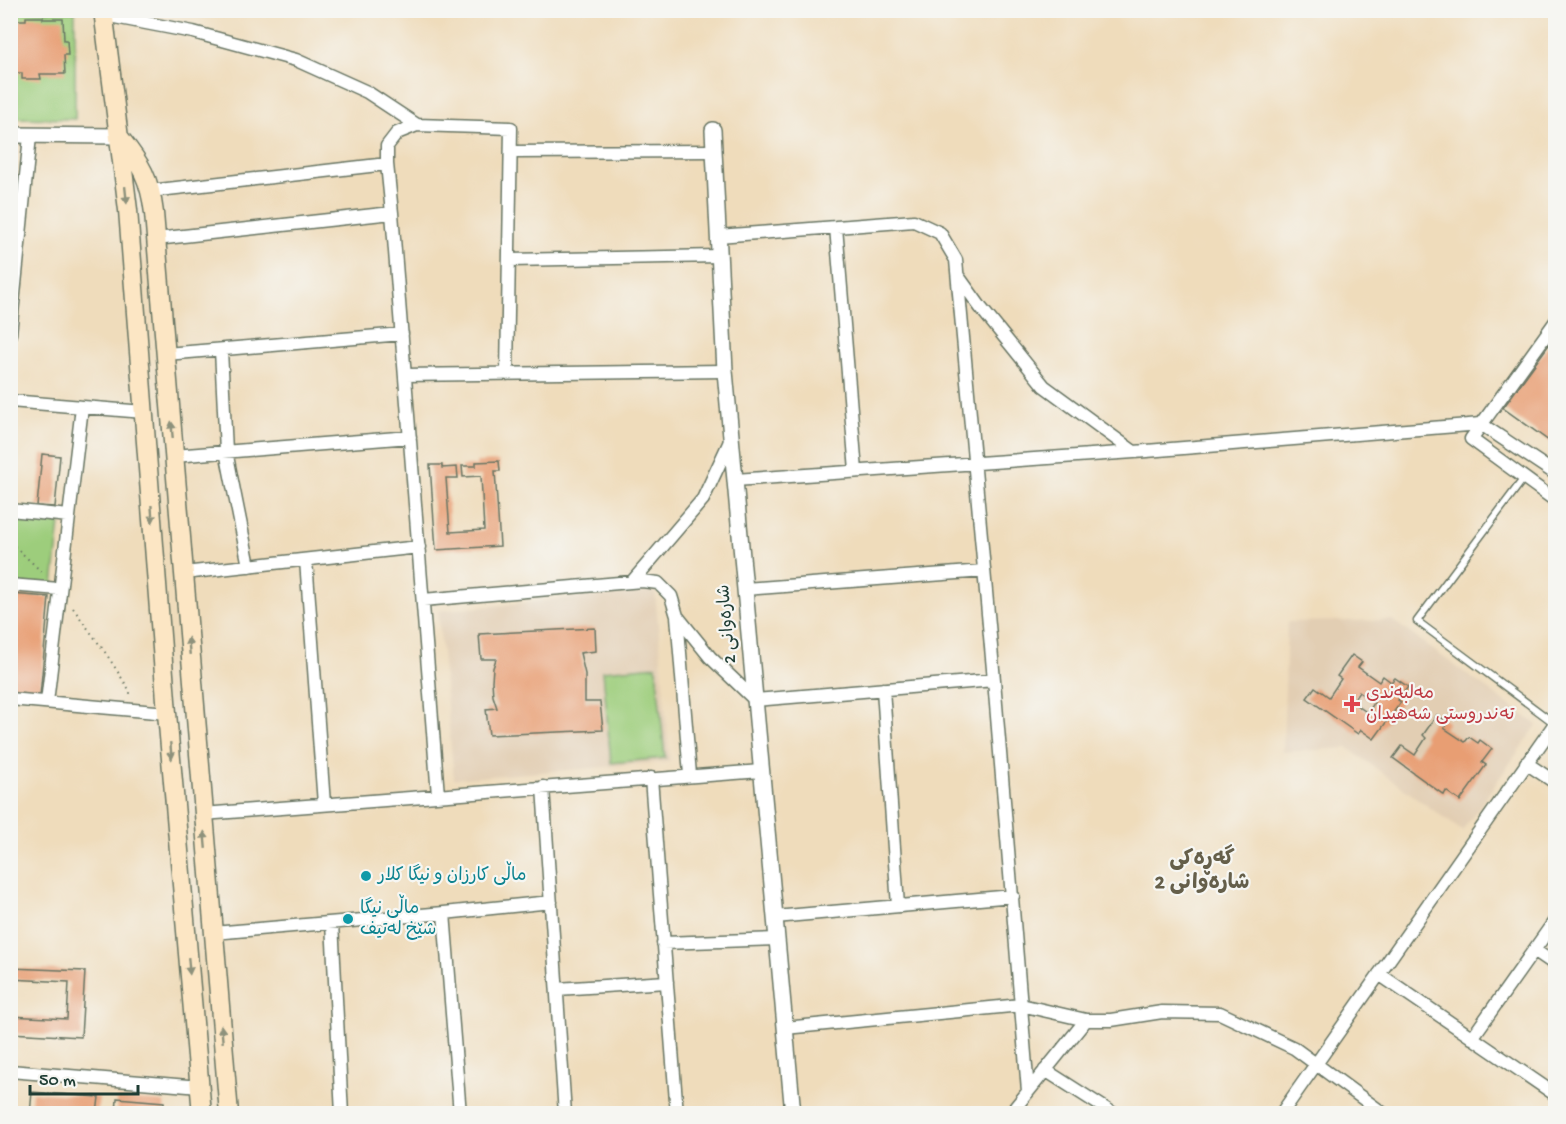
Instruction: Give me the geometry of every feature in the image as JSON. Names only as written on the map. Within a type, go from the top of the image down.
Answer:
[{"type":"main road","points":[[103,13],[129,221],[167,713],[202,1113]]},
{"type":"main road","points":[[119,136],[138,159],[153,202],[229,1113]]},
{"type":"main road","points":[[181,872],[193,877],[204,874],[208,869]]},
{"type":"main road","points":[[186,924],[189,920],[204,916],[212,928]]},
{"type":"street","points":[[103,13],[193,32],[296,60],[367,92],[417,125]]},
{"type":"street","points":[[438,795],[387,164],[387,146],[397,133],[417,125],[511,128],[507,374]]},
{"type":"street","name":"شارەوانی 2","points":[[713,130],[725,371],[793,1113]]},
{"type":"street","points":[[10,135],[119,136]]},
{"type":"street","points":[[10,334],[12,289],[30,136]]},
{"type":"street","points":[[511,152],[714,151]]},
{"type":"street","points":[[150,191],[387,164]]},
{"type":"street","points":[[156,239],[392,213]]},
{"type":"street","points":[[718,236],[914,221],[940,233],[956,260],[1013,896],[1028,1091]]},
{"type":"street","points":[[836,227],[856,471]]},
{"type":"street","points":[[510,260],[719,256]]},
{"type":"street","points":[[957,276],[1044,386],[1134,452]]},
{"type":"street","points":[[1556,321],[1471,439],[1556,501]]},
{"type":"street","points":[[166,354],[402,334]]},
{"type":"street","points":[[221,350],[226,452],[249,566]]},
{"type":"street","points":[[405,375],[725,371]]},
{"type":"street","points":[[10,401],[144,412]]},
{"type":"street","points":[[47,702],[81,407]]},
{"type":"street","points":[[735,480],[1134,452],[1481,424],[1556,474]]},
{"type":"street","points":[[174,456],[410,437]]},
{"type":"street","points":[[632,582],[703,499],[731,439]]},
{"type":"street","points":[[10,510],[69,516]]},
{"type":"street","points":[[184,573],[419,547]]},
{"type":"street","points":[[306,560],[324,804]]},
{"type":"street","points":[[745,589],[984,571]]},
{"type":"street","points":[[423,600],[642,581],[658,583],[671,596],[677,616],[690,776]]},
{"type":"street","points":[[10,585],[59,589]]},
{"type":"street","points":[[677,616],[710,657],[755,700],[994,680]]},
{"type":"street","points":[[883,689],[898,906]]},
{"type":"street","points":[[10,699],[167,713]]},
{"type":"street","points":[[1281,1113],[1555,723]]},
{"type":"street","points":[[1526,763],[1556,783]]},
{"type":"street","points":[[203,814],[761,771]]},
{"type":"street","points":[[651,778],[677,1113]]},
{"type":"street","points":[[543,787],[565,1113]]},
{"type":"street","points":[[775,917],[1013,896]]},
{"type":"street","points":[[212,928],[332,923],[551,902]]},
{"type":"street","points":[[444,913],[459,1113]]},
{"type":"street","points":[[1472,1038],[1556,919]]},
{"type":"street","points":[[332,923],[342,1113]]},
{"type":"street","points":[[663,943],[777,939]]},
{"type":"street","points":[[1534,950],[1556,965]]},
{"type":"street","points":[[1379,974],[1556,1095]]},
{"type":"street","points":[[556,989],[667,982]]},
{"type":"street","points":[[785,1028],[1021,1005],[1086,1020],[1111,1020],[1162,1012],[1220,1013],[1294,1048],[1384,1113]]},
{"type":"street","points":[[1010,1113],[1086,1020]]},
{"type":"street","points":[[1046,1070],[1114,1113]]},
{"type":"street","points":[[10,1071],[200,1087]]},
{"type":"lane","points":[[1524,478],[1417,621],[1555,723]]},
{"type":"path","points":[[10,542],[59,589],[107,655],[130,691],[129,710]]},
{"type":"shaded area","points":[[655,590],[670,762],[454,779],[438,611]]},
{"type":"shaded area","points":[[1392,620],[1537,725],[1462,831],[1348,748],[1283,752],[1287,622]]},
{"type":"green space","points":[[11,11],[75,11],[75,119],[11,118]]},
{"type":"green space","points":[[11,517],[60,523],[53,585],[11,590]]},
{"type":"green space","points":[[656,666],[665,758],[611,763],[603,671]]},
{"type":"building","points":[[26,17],[63,19],[64,40],[67,40],[68,55],[64,55],[65,74],[40,74],[41,79],[22,79],[22,73],[10,73],[10,20],[26,20]]},
{"type":"building","points":[[1556,335],[1556,446],[1503,408]]},
{"type":"building","points":[[42,454],[60,456],[55,507],[37,506]]},
{"type":"building","points":[[499,461],[500,471],[495,471],[500,546],[436,550],[430,465],[442,465],[442,468],[457,467],[458,478],[446,478],[450,532],[484,530],[481,476],[463,477],[462,466],[476,466],[476,462]]},
{"type":"building","points":[[10,594],[49,597],[40,696],[10,693]]},
{"type":"building","points":[[595,628],[596,651],[580,653],[585,674],[585,702],[600,702],[603,730],[489,735],[486,709],[497,708],[492,681],[496,659],[481,659],[479,634]]},
{"type":"building","points":[[1352,655],[1362,662],[1358,667],[1379,682],[1383,676],[1391,682],[1395,678],[1408,687],[1398,700],[1401,702],[1374,739],[1361,730],[1358,734],[1307,698],[1315,687],[1329,697],[1341,679],[1337,676]],"holes":[[[1359,692],[1374,703],[1368,713],[1352,702]]]},
{"type":"building","points":[[1437,715],[1448,722],[1444,728],[1465,742],[1469,737],[1478,743],[1480,740],[1492,749],[1482,762],[1486,765],[1460,801],[1446,791],[1444,795],[1393,758],[1402,746],[1415,755],[1426,738],[1423,735]]},
{"type":"building","points":[[10,968],[85,971],[81,1037],[10,1033],[10,1016],[67,1019],[69,982],[10,979]]},
{"type":"building","points":[[10,1090],[13,1090],[12,1107],[10,1107]]},
{"type":"building","points":[[32,1092],[99,1097],[97,1114],[30,1114]]},
{"type":"building","points":[[117,1098],[164,1102],[165,1114],[116,1114]]},
{"type":"place","name":"مەلبەندی تەندروستی شەهیدان","points":[[1352,704]]},
{"type":"place","name":"ماڵی کارزان و نیگا کلار","points":[[366,876]]},
{"type":"place","name":"ماڵی نیگا شێخ لەتیف","points":[[348,919]]},
{"type":"district","name":"گەڕەکی شارەوانی 2","points":[[1202,872]]}]
